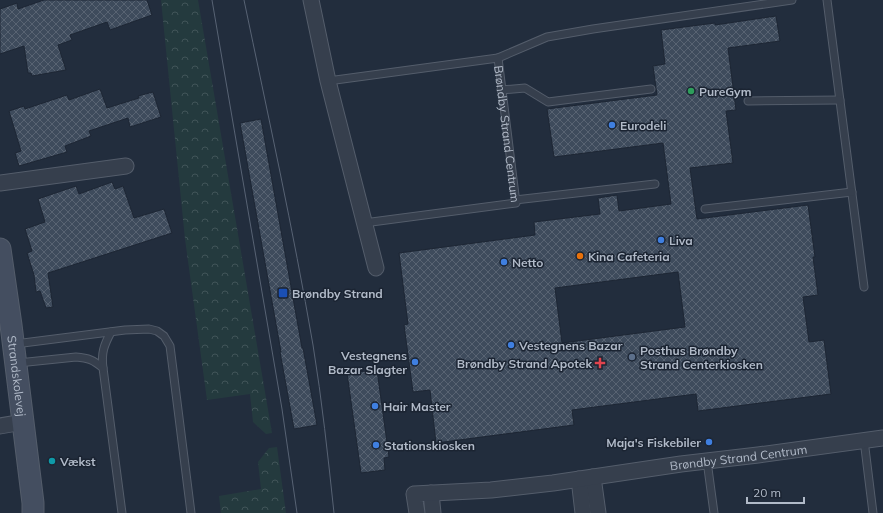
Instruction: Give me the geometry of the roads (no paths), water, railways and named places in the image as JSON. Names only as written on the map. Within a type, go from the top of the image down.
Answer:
[{"type":"street","points":[[311,0],[328,80],[376,268]]},
{"type":"street","points":[[0,183],[126,166]]},
{"type":"street","name":"Strandskolevej","points":[[0,249],[15,353],[34,510]]},
{"type":"street","points":[[0,426],[23,422]]},
{"type":"street","name":"Brøndby Strand Centrum","points":[[417,513],[414,494],[491,490],[883,438]]},
{"type":"street","points":[[583,513],[586,478]]},
{"type":"street","points":[[586,478],[598,513]]},
{"type":"street","points":[[431,493],[433,513]]},
{"type":"lane","points":[[498,58],[547,37],[792,0]]},
{"type":"lane","points":[[827,0],[864,287]]},
{"type":"lane","name":"Brøndby Strand Centrum","points":[[328,80],[498,58],[516,203],[364,223]]},
{"type":"lane","points":[[501,90],[525,88],[548,102],[651,89]]},
{"type":"lane","points":[[748,101],[840,100]]},
{"type":"lane","points":[[515,200],[655,184]]},
{"type":"lane","points":[[705,209],[852,192]]},
{"type":"lane","points":[[15,353],[125,330],[149,329],[157,331],[164,336],[170,346],[191,513]]},
{"type":"lane","points":[[111,332],[102,352],[122,513]]},
{"type":"lane","points":[[15,353],[85,358],[94,360],[103,368]]},
{"type":"lane","points":[[864,440],[873,513]]},
{"type":"lane","points":[[707,461],[714,513]]},
{"type":"tram line","points":[[212,0],[282,409],[297,513]]},
{"type":"tram line","points":[[244,0],[289,215],[313,345],[334,513]]},
{"type":"place","name":"PureGym","points":[[691,91]]},
{"type":"place","name":"Eurodeli","points":[[612,125]]},
{"type":"place","name":"Liva","points":[[661,240]]},
{"type":"place","name":"Kina Cafeteria","points":[[580,256]]},
{"type":"place","name":"Netto","points":[[504,262]]},
{"type":"place","name":"Brøndby Strand","points":[[283,293]]},
{"type":"place","name":"Vestegnens Bazar","points":[[511,345]]},
{"type":"place","name":"Posthus Brøndby Strand Centerkiosken","points":[[632,357]]},
{"type":"place","name":"Vestegnens Bazar Slagter","points":[[415,362]]},
{"type":"place","name":"Brøndby Strand Apotek","points":[[600,363]]},
{"type":"place","name":"Hair Master","points":[[375,406]]},
{"type":"place","name":"Maja's Fiskebiler","points":[[709,442]]},
{"type":"place","name":"Stationskiosken","points":[[376,445]]},
{"type":"place","name":"Vækst","points":[[52,461]]}]
